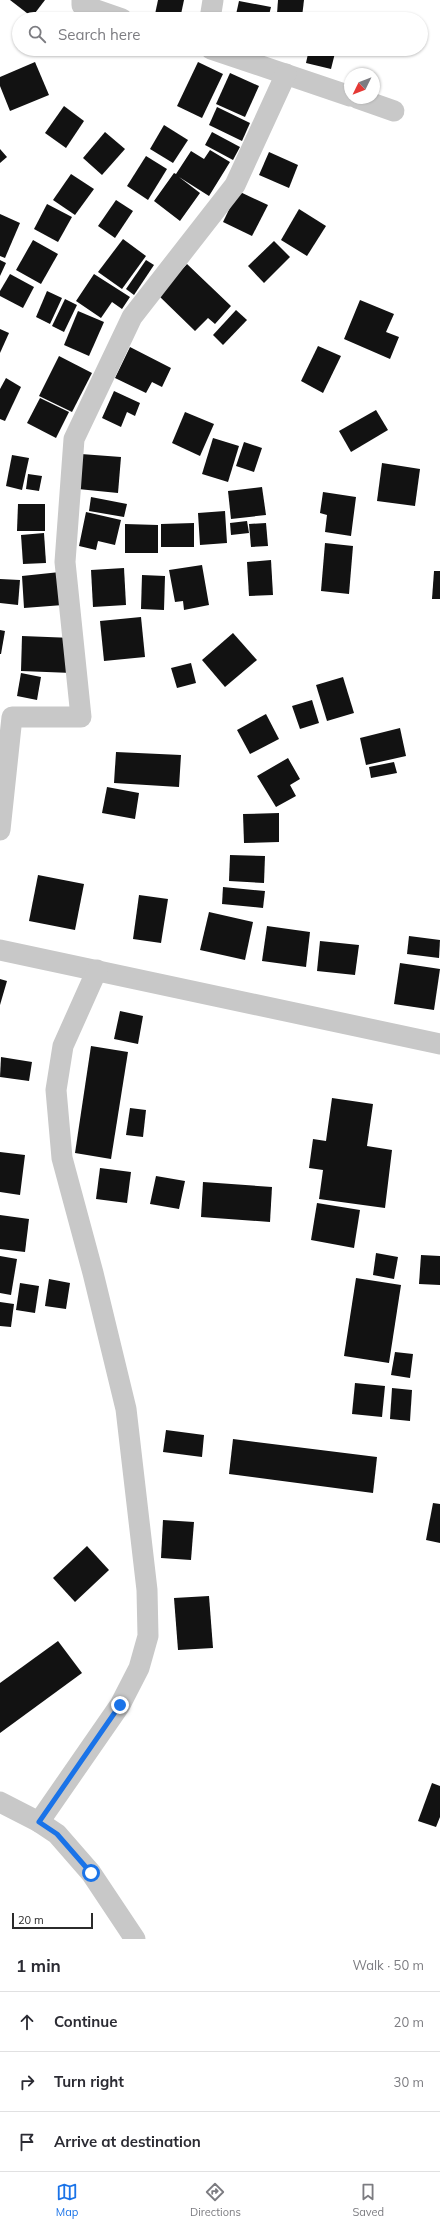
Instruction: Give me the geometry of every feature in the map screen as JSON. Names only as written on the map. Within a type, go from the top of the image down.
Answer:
[{"type":"street","points":[[82,0],[82,5],[102,12]]},
{"type":"street","points":[[211,12],[213,0]]},
{"type":"street","points":[[232,56],[344,94]]},
{"type":"street","points":[[0,830],[6,713],[81,717],[65,562],[74,439],[132,317],[235,185],[286,74]]},
{"type":"street","points":[[374,104],[394,111]]},
{"type":"street","points":[[0,950],[440,1044]]},
{"type":"street","points":[[39,1822],[120,1705],[139,1668],[148,1636],[147,1590],[126,1409],[93,1273],[62,1158],[56,1090],[63,1046],[98,970]]},
{"type":"street","points":[[0,1802],[39,1822],[57,1834],[91,1873],[135,1939]]},
{"type":"building","points":[[10,0],[45,0],[36,12],[26,12]]},
{"type":"building","points":[[158,0],[184,0],[181,12],[155,12]]},
{"type":"building","points":[[278,0],[304,0],[303,12],[277,12]]},
{"type":"building","points":[[239,1],[271,7],[270,12],[237,12]]},
{"type":"building","points":[[308,56],[334,56],[331,69],[306,63]]},
{"type":"building","points":[[35,62],[49,95],[10,111],[0,86],[0,77]]},
{"type":"building","points":[[198,62],[223,74],[202,118],[177,106]]},
{"type":"building","points":[[230,73],[259,86],[245,117],[216,104]]},
{"type":"building","points":[[64,106],[84,121],[66,148],[45,133]]},
{"type":"building","points":[[217,107],[250,123],[242,141],[209,125]]},
{"type":"building","points":[[164,125],[188,140],[173,163],[150,149]]},
{"type":"building","points":[[105,132],[125,149],[102,175],[83,158]]},
{"type":"building","points":[[212,132],[240,147],[233,160],[205,145]]},
{"type":"building","points":[[0,149],[7,157],[0,163]]},
{"type":"building","points":[[210,150],[230,162],[209,196],[179,177],[200,193],[180,221],[154,201],[174,173],[176,174],[191,151],[204,159]]},
{"type":"building","points":[[269,152],[298,165],[289,188],[259,175]]},
{"type":"building","points":[[146,156],[167,169],[148,200],[127,186]]},
{"type":"building","points":[[71,174],[94,189],[75,215],[53,200]]},
{"type":"building","points":[[238,191],[268,205],[252,236],[223,222]]},
{"type":"building","points":[[116,200],[133,211],[115,238],[98,226]]},
{"type":"building","points":[[47,204],[72,217],[58,242],[34,229]]},
{"type":"building","points":[[299,209],[326,226],[307,256],[281,240]]},
{"type":"building","points":[[0,214],[20,223],[5,258],[0,256]]},
{"type":"building","points":[[123,239],[146,256],[122,289],[98,272]]},
{"type":"building","points":[[33,240],[58,254],[41,284],[16,270]]},
{"type":"building","points":[[274,241],[290,257],[264,283],[248,266]]},
{"type":"building","points":[[0,260],[6,263],[0,276]]},
{"type":"building","points":[[146,260],[154,265],[134,295],[126,289]]},
{"type":"building","points":[[187,264],[231,306],[215,324],[208,318],[195,331],[158,295]]},
{"type":"building","points":[[10,274],[34,287],[23,308],[0,296],[0,291]]},
{"type":"building","points":[[94,274],[130,297],[122,309],[112,302],[101,318],[76,301]]},
{"type":"building","points":[[47,291],[62,298],[50,324],[36,317]]},
{"type":"building","points":[[65,299],[77,305],[64,332],[52,326]]},
{"type":"building","points":[[360,300],[394,314],[386,332],[399,337],[390,359],[344,339]]},
{"type":"building","points":[[236,310],[247,320],[223,345],[213,335]]},
{"type":"building","points":[[78,311],[104,322],[89,356],[64,345]]},
{"type":"building","points":[[0,329],[9,333],[0,353]]},
{"type":"building","points":[[318,346],[341,356],[323,393],[301,381]]},
{"type":"building","points":[[130,347],[171,368],[162,387],[152,382],[146,393],[115,378]]},
{"type":"building","points":[[59,356],[92,373],[72,412],[39,396]]},
{"type":"building","points":[[6,378],[21,387],[5,421],[0,419],[0,389]]},
{"type":"building","points":[[114,391],[140,403],[135,416],[127,412],[121,427],[102,418]]},
{"type":"building","points":[[40,398],[69,412],[56,438],[27,423]]},
{"type":"building","points":[[376,410],[388,430],[351,452],[339,431]]},
{"type":"building","points":[[185,412],[214,424],[200,456],[172,443]]},
{"type":"building","points":[[213,438],[239,446],[228,482],[202,474]]},
{"type":"building","points":[[244,442],[262,448],[254,472],[236,466]]},
{"type":"building","points":[[81,454],[121,457],[118,493],[78,489]]},
{"type":"building","points":[[12,455],[29,458],[22,490],[6,486]]},
{"type":"building","points":[[382,463],[420,469],[415,506],[377,501]]},
{"type":"building","points":[[28,474],[42,476],[39,491],[26,489]]},
{"type":"building","points":[[262,487],[266,515],[231,519],[228,491]]},
{"type":"building","points":[[323,492],[356,497],[351,536],[325,532],[327,515],[320,513]]},
{"type":"building","points":[[91,497],[127,504],[124,517],[89,511]]},
{"type":"building","points":[[18,504],[45,504],[45,531],[17,531]]},
{"type":"building","points":[[225,511],[227,543],[200,545],[198,513]]},
{"type":"building","points":[[86,512],[121,520],[115,545],[98,541],[96,550],[79,546]]},
{"type":"building","points":[[247,521],[249,533],[231,535],[230,523]]},
{"type":"building","points":[[194,523],[194,547],[161,547],[161,524]]},
{"type":"building","points":[[266,523],[268,546],[251,547],[249,524]]},
{"type":"building","points":[[125,524],[158,525],[158,553],[125,553]]},
{"type":"building","points":[[44,533],[46,563],[23,564],[21,535]]},
{"type":"building","points":[[325,543],[353,546],[349,594],[321,591]]},
{"type":"building","points":[[271,560],[273,595],[249,596],[247,562]]},
{"type":"building","points":[[202,565],[209,605],[184,610],[183,601],[175,602],[169,570]]},
{"type":"building","points":[[124,568],[126,605],[93,607],[91,570]]},
{"type":"building","points":[[434,571],[440,571],[440,599],[432,599]]},
{"type":"building","points":[[60,572],[63,605],[24,608],[22,576]]},
{"type":"building","points":[[142,575],[165,576],[164,610],[141,609]]},
{"type":"building","points":[[0,579],[20,580],[18,605],[0,603]]},
{"type":"building","points":[[141,617],[145,657],[104,661],[100,621]]},
{"type":"building","points":[[0,630],[5,631],[1,654],[0,654]]},
{"type":"building","points":[[233,633],[257,660],[225,687],[202,660]]},
{"type":"building","points":[[22,636],[73,638],[72,673],[21,671]]},
{"type":"building","points":[[191,663],[196,683],[177,688],[171,668]]},
{"type":"building","points":[[21,673],[41,677],[37,700],[17,696]]},
{"type":"building","points":[[343,677],[354,713],[327,721],[316,685]]},
{"type":"building","points":[[312,700],[319,723],[300,729],[292,706]]},
{"type":"building","points":[[266,714],[279,739],[250,754],[237,730]]},
{"type":"building","points":[[400,728],[406,756],[366,765],[360,738]]},
{"type":"building","points":[[116,752],[181,755],[179,787],[114,783]]},
{"type":"building","points":[[288,758],[300,779],[290,785],[296,796],[276,807],[257,776]]},
{"type":"building","points":[[394,762],[397,773],[371,778],[369,767]]},
{"type":"building","points":[[107,787],[139,793],[135,819],[102,813]]},
{"type":"building","points":[[279,813],[279,842],[244,843],[243,814]]},
{"type":"building","points":[[230,855],[265,856],[264,883],[229,881]]},
{"type":"building","points":[[38,875],[84,884],[75,930],[29,921]]},
{"type":"building","points":[[223,887],[265,891],[263,908],[222,904]]},
{"type":"building","points":[[139,895],[168,899],[161,943],[133,939]]},
{"type":"building","points":[[209,912],[253,922],[245,960],[200,950]]},
{"type":"building","points":[[267,926],[310,932],[306,967],[262,961]]},
{"type":"building","points":[[409,936],[440,940],[439,958],[407,954]]},
{"type":"building","points":[[320,941],[359,945],[355,975],[317,971]]},
{"type":"building","points":[[400,963],[440,969],[434,1010],[394,1004]]},
{"type":"building","points":[[0,979],[7,981],[0,1005]]},
{"type":"building","points":[[120,1011],[143,1016],[138,1044],[114,1039]]},
{"type":"building","points":[[91,1046],[128,1052],[111,1159],[75,1153]]},
{"type":"building","points":[[1,1057],[32,1062],[29,1081],[0,1077]]},
{"type":"building","points":[[332,1098],[373,1104],[367,1146],[392,1150],[385,1208],[319,1199],[323,1170],[309,1168],[313,1139],[326,1141]]},
{"type":"building","points":[[130,1108],[146,1110],[143,1137],[126,1135]]},
{"type":"building","points":[[0,1152],[25,1155],[20,1195],[0,1192]]},
{"type":"building","points":[[100,1168],[131,1172],[127,1203],[96,1199]]},
{"type":"building","points":[[156,1176],[185,1181],[179,1209],[150,1204]]},
{"type":"building","points":[[203,1182],[272,1187],[270,1222],[201,1217]]},
{"type":"building","points":[[317,1203],[360,1210],[354,1248],[311,1240]]},
{"type":"building","points":[[0,1215],[29,1219],[25,1252],[0,1249]]},
{"type":"building","points":[[376,1253],[398,1257],[394,1279],[373,1275]]},
{"type":"building","points":[[421,1255],[440,1256],[440,1285],[419,1284]]},
{"type":"building","points":[[0,1256],[17,1259],[11,1295],[0,1293]]},
{"type":"building","points":[[356,1278],[401,1285],[389,1363],[344,1356]]},
{"type":"building","points":[[49,1279],[70,1283],[66,1309],[45,1306]]},
{"type":"building","points":[[20,1283],[39,1286],[35,1313],[16,1310]]},
{"type":"building","points":[[0,1302],[14,1304],[11,1327],[0,1326]]},
{"type":"building","points":[[395,1352],[413,1354],[410,1378],[391,1375]]},
{"type":"building","points":[[355,1383],[385,1386],[382,1417],[352,1414]]},
{"type":"building","points":[[392,1388],[412,1390],[410,1421],[390,1419]]},
{"type":"building","points":[[166,1430],[204,1435],[202,1457],[163,1452]]},
{"type":"building","points":[[233,1439],[377,1457],[373,1493],[229,1474]]},
{"type":"building","points":[[433,1503],[440,1504],[440,1543],[426,1540]]},
{"type":"building","points":[[163,1520],[194,1522],[191,1560],[161,1558]]},
{"type":"building","points":[[87,1546],[109,1570],[75,1602],[53,1578]]},
{"type":"building","points":[[209,1596],[213,1648],[178,1650],[174,1598]]},
{"type":"building","points":[[58,1641],[82,1673],[0,1733],[0,1683]]},
{"type":"building","points":[[432,1783],[440,1786],[440,1817],[436,1827],[418,1821]]},
{"type":"route","points":[[91,1873],[57,1834],[39,1822],[120,1705]]}]
